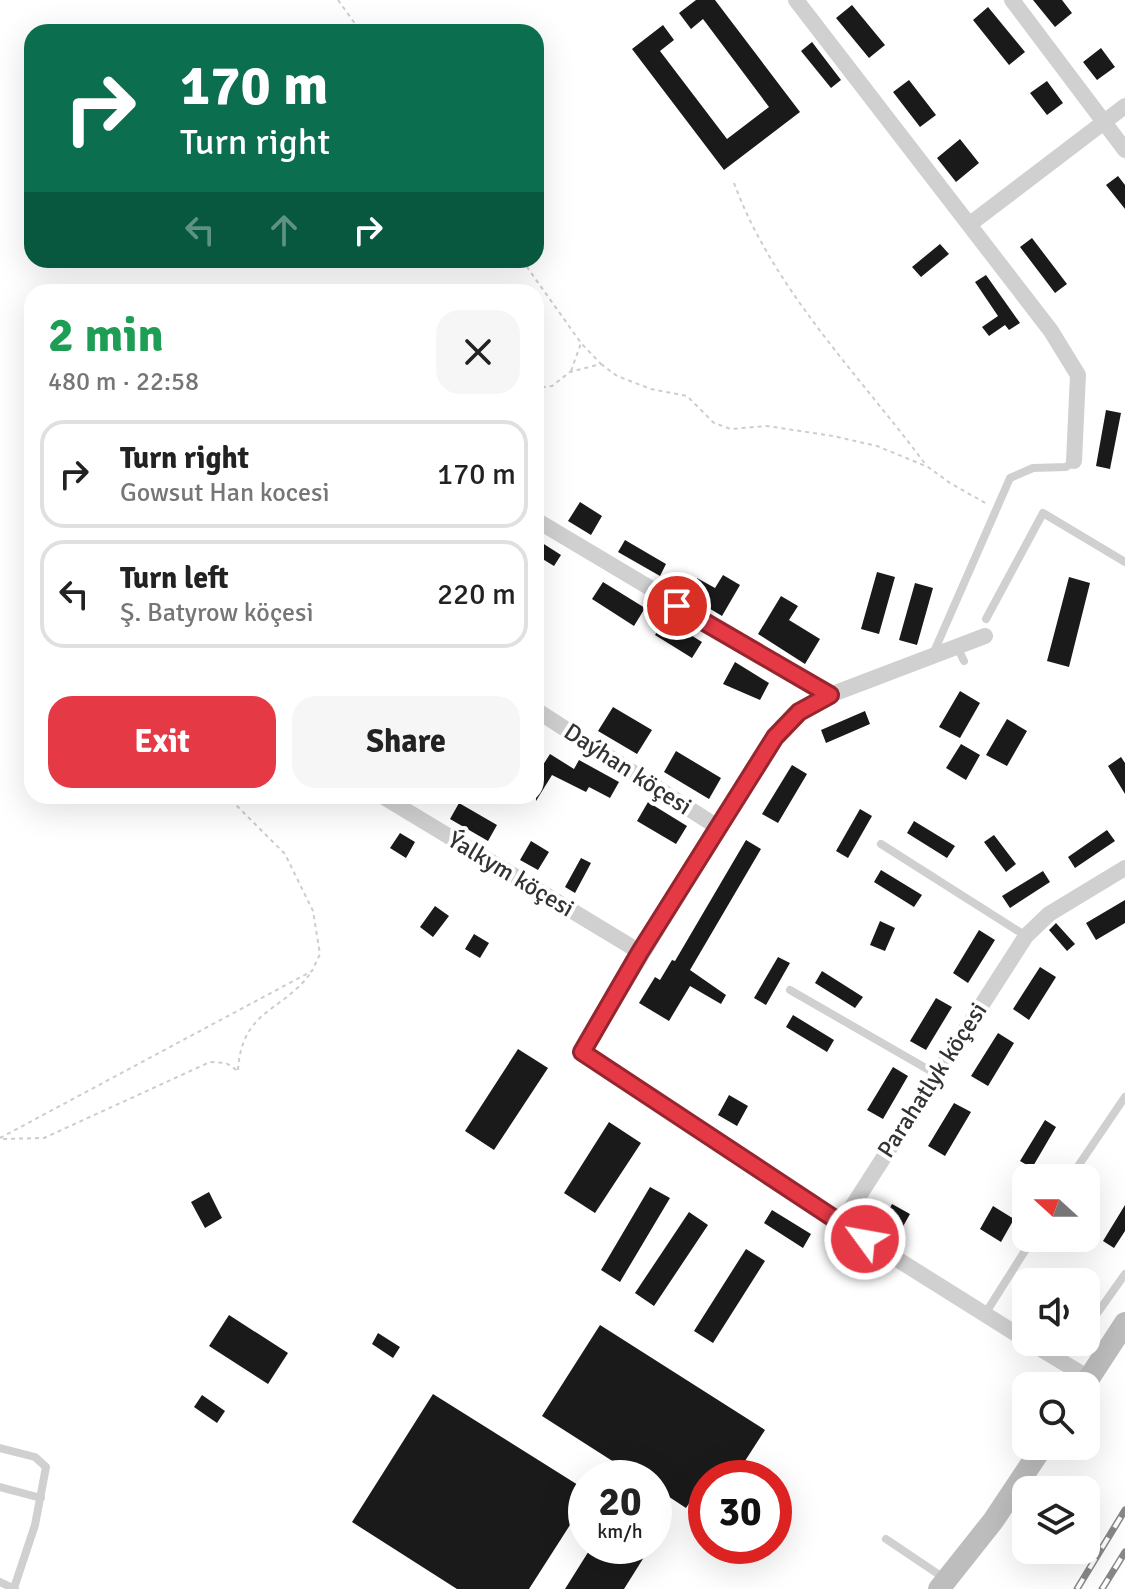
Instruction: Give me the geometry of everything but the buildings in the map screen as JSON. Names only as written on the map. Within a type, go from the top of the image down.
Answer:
[{"type":"street","points":[[796,0],[1051,331],[1078,375],[1074,461]]},
{"type":"street","points":[[1012,0],[1125,150]]},
{"type":"street","points":[[970,224],[1125,106]]},
{"type":"street","points":[[544,525],[830,695]]},
{"type":"street","points":[[986,628],[961,654],[933,655],[830,695],[799,712],[775,737],[640,952],[582,1052],[841,1224],[1012,1331]]},
{"type":"street","name":"Daýhan köçesi","points":[[544,715],[719,828]]},
{"type":"street","name":"Ýalkym köçesi","points":[[395,804],[640,952]]},
{"type":"street","name":"Parahatlyk köçesi","points":[[841,1224],[1026,936],[1049,914],[1125,868]]},
{"type":"street","points":[[1093,1372],[1125,1323]]},
{"type":"street","points":[[1052,1356],[1073,1372]]},
{"type":"street","points":[[944,1585],[1033,1460]]},
{"type":"lane","points":[[933,655],[1010,478],[1033,468],[1066,467],[1074,461]]},
{"type":"lane","points":[[986,628],[1043,513],[1125,562]]},
{"type":"lane","points":[[881,844],[1026,936]]},
{"type":"lane","points":[[790,990],[936,1074]]},
{"type":"lane","points":[[1080,1164],[1125,1097]]},
{"type":"lane","points":[[985,1315],[1024,1252]]},
{"type":"lane","points":[[1100,1309],[1125,1274]]},
{"type":"lane","points":[[1057,1359],[1060,1356]]},
{"type":"lane","points":[[0,1448],[43,1463],[46,1478],[14,1588],[0,1582]]},
{"type":"lane","points":[[0,1487],[41,1498]]},
{"type":"lane","points":[[886,1539],[944,1585]]},
{"type":"path","points":[[338,0],[355,24]]},
{"type":"path","points":[[734,183],[756,234],[804,307],[928,467]]},
{"type":"path","points":[[544,291],[581,343],[601,364],[617,376],[651,389],[687,396],[714,423],[731,429],[767,426],[877,446],[928,467],[996,508]]},
{"type":"path","points":[[570,372],[581,343]]},
{"type":"path","points":[[544,387],[552,386],[570,372],[601,364]]},
{"type":"path","points":[[0,1138],[44,1138],[210,1062],[226,1063],[238,1071],[239,1053],[253,1022],[300,986],[312,971],[320,954],[313,911],[285,854],[235,804]]},
{"type":"path","points":[[0,1138],[312,971]]},
{"type":"railway","points":[[1077,1589],[1125,1510]]},
{"type":"railway","points":[[1102,1589],[1125,1552]]},
{"type":"route","points":[[677,606],[830,695],[799,712],[775,737],[640,952],[582,1052],[865,1239]]}]
